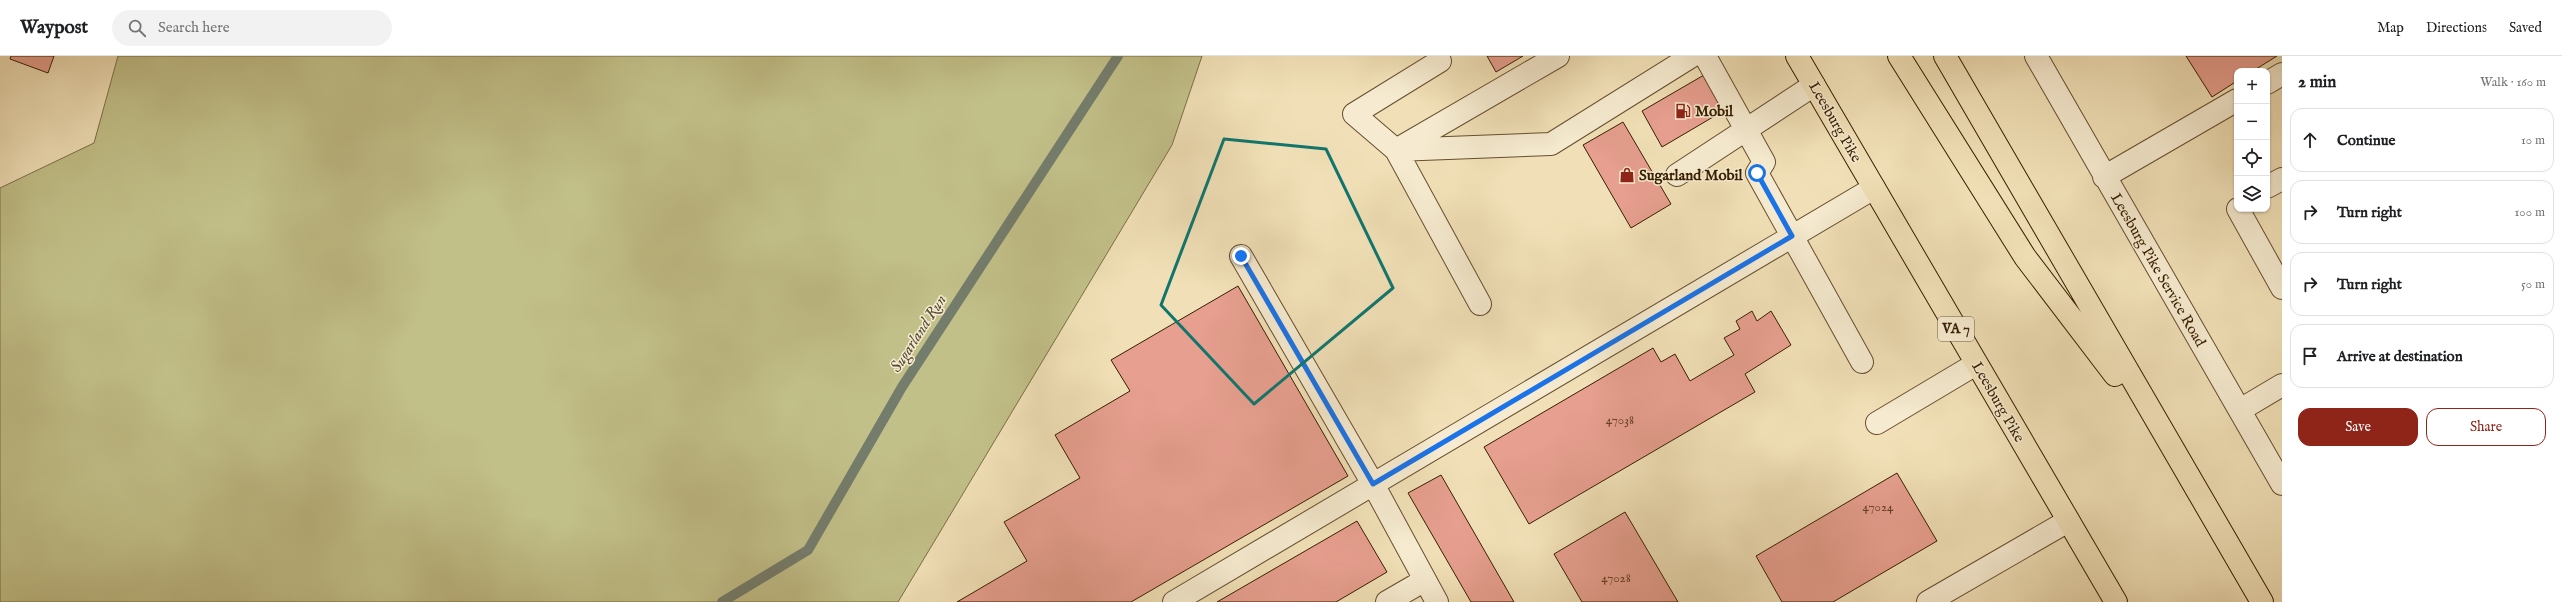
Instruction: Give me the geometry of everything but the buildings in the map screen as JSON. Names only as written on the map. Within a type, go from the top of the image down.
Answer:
[{"type":"highway","name":"Leesburg Pike","points":[[1797,56],[2116,602]]},
{"type":"highway","points":[[1899,56],[2025,257],[2170,446]]},
{"type":"highway","points":[[1945,56],[2170,446],[2262,602]]},
{"type":"street","points":[[1396,150],[1558,56]]},
{"type":"street","points":[[1396,150],[1551,144],[1692,56]]},
{"type":"street","points":[[1705,56],[1764,162],[1757,173],[1862,362]]},
{"type":"street","name":"Leesburg Pike Service Road","points":[[2036,56],[2104,177],[2282,484]]},
{"type":"street","points":[[1440,61],[1354,114],[1396,150],[1480,304]]},
{"type":"street","points":[[2270,81],[2282,74]]},
{"type":"street","points":[[1677,175],[1814,85]]},
{"type":"street","points":[[2104,177],[2234,102]]},
{"type":"street","points":[[2270,185],[2282,179]]},
{"type":"street","points":[[1174,602],[1874,188]]},
{"type":"street","points":[[2240,212],[2282,288]]},
{"type":"street","points":[[1241,256],[1373,484],[1437,602]]},
{"type":"street","points":[[1877,423],[1976,364]]},
{"type":"street","points":[[2240,410],[2282,385]]},
{"type":"street","points":[[1928,602],[2068,521]]},
{"type":"street","points":[[1387,602],[1425,580]]},
{"type":"highlighted area","points":[[1224,139],[1326,149],[1393,288],[1254,404],[1161,305]]},
{"type":"shaded area","points":[[118,56],[1202,56],[1172,145],[898,602],[0,602],[0,188],[94,143]]},
{"type":"waterway","name":"Sugarland Run","points":[[722,602],[808,550],[902,387],[1118,56]]},
{"type":"place","name":"Mobil","points":[[1683,111]]},
{"type":"place","name":"Sugarland Mobil","points":[[1627,175]]},
{"type":"route","points":[[1241,256],[1373,484],[1792,236],[1757,173]]}]
